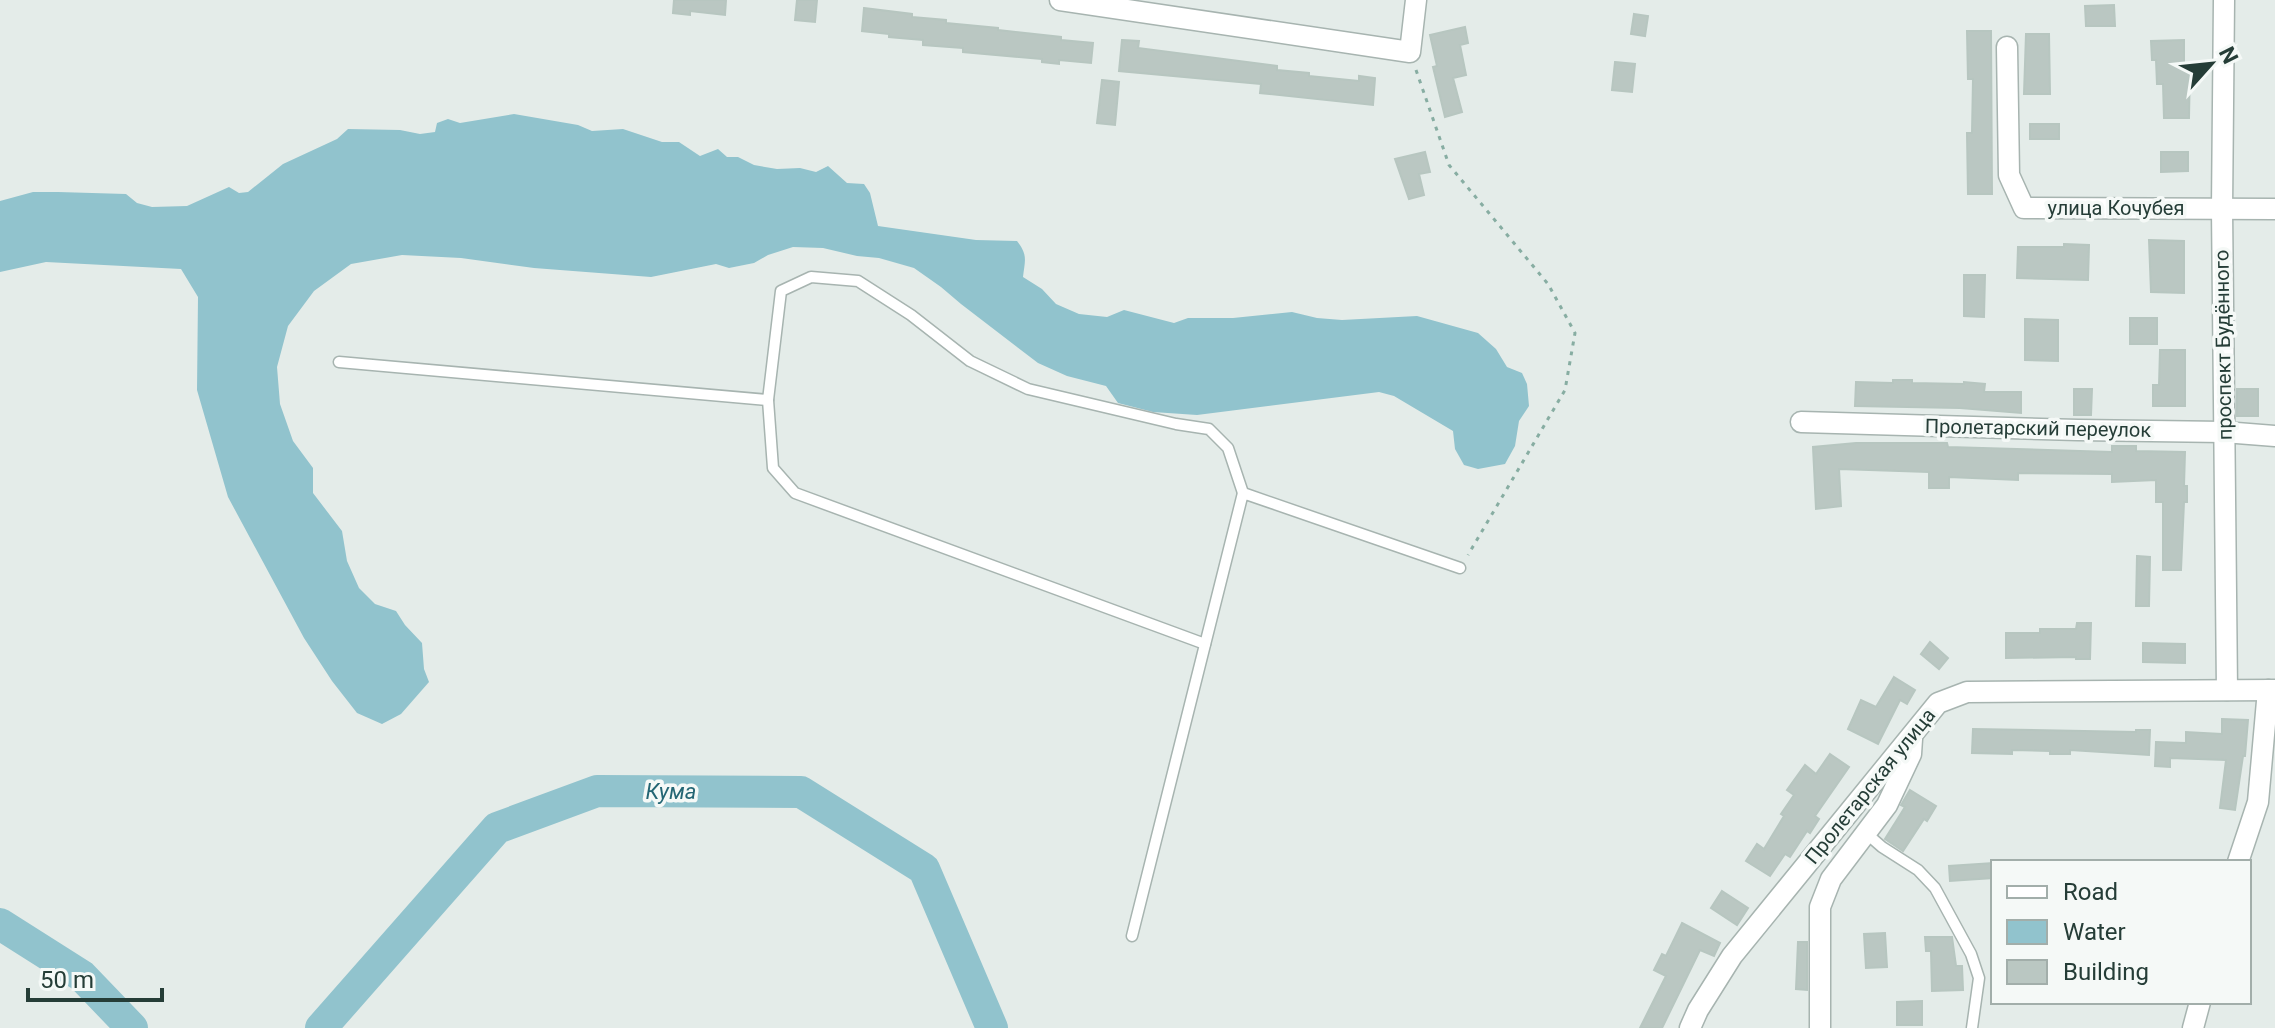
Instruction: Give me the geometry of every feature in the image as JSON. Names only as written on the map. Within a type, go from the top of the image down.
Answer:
[{"type":"street","points":[[1060,0],[1410,52],[1416,0]]},
{"type":"street","name":"проспект Будённого","points":[[2224,0],[2222,209],[2227,690]]},
{"type":"street","name":"улица Кочубея","points":[[2007,47],[2009,175],[2024,208],[2275,209]]},
{"type":"street","name":"Пролетарский переулок","points":[[1801,422],[2224,432],[2275,436]]},
{"type":"street","points":[[2239,860],[2258,802],[2272,690]]},
{"type":"street","name":"Пролетарская улица","points":[[1690,1028],[1732,956],[1938,703],[1967,692],[2272,690]]},
{"type":"street","points":[[1820,1028],[1820,907],[1831,879],[1887,805],[1911,754],[1912,735]]},
{"type":"street","points":[[2193,1028],[2199,1004]]},
{"type":"lane","points":[[1132,936],[1243,493],[1228,448],[1209,429],[1028,389],[970,361],[911,315],[858,281],[811,277],[781,291],[768,400],[773,468],[795,493],[1205,644]]},
{"type":"lane","points":[[339,362],[768,400]]},
{"type":"lane","points":[[1243,493],[1460,568]]},
{"type":"lane","points":[[1866,833],[1918,870],[1935,888],[1971,954],[1979,978],[1972,1028]]},
{"type":"path","points":[[1410,52],[1449,165],[1548,284],[1575,333],[1565,390],[1460,568]]},
{"type":"water","points":[[514,114],[578,125],[592,131],[623,129],[662,142],[679,142],[700,156],[718,149],[727,157],[738,157],[754,165],[777,169],[800,168],[816,172],[828,166],[847,183],[864,184],[870,193],[878,226],[976,240],[1017,241],[1024,254],[1023,277],[1042,289],[1056,304],[1079,314],[1107,317],[1124,310],[1174,323],[1188,318],[1233,318],[1292,312],[1342,320],[1417,316],[1478,333],[1496,349],[1507,367],[1522,373],[1527,384],[1529,406],[1519,421],[1515,446],[1505,464],[1478,469],[1464,465],[1455,449],[1453,431],[1394,396],[1379,392],[1197,415],[1153,412],[1118,403],[1106,386],[1067,376],[1038,363],[914,268],[823,248],[793,247],[754,263],[729,268],[716,264],[651,277],[402,255],[351,264],[314,291],[288,326],[277,367],[280,404],[293,441],[313,468],[313,493],[342,531],[347,561],[359,588],[375,604],[396,611],[422,643],[424,669],[429,682],[401,714],[382,724],[357,713],[332,681],[304,638],[228,497],[197,390],[198,297],[181,269],[46,262],[0,272],[0,201],[33,192],[58,192],[126,194],[137,203],[152,207],[187,206],[229,187],[239,193],[248,192],[283,164],[337,139],[348,129],[400,130],[420,134],[435,132],[437,123],[448,119],[460,123]]},
{"type":"building","points":[[674,0],[726,0],[725,15],[690,11],[690,15],[673,13]]},
{"type":"building","points":[[797,0],[817,0],[815,22],[795,20]]},
{"type":"building","points":[[2114,5],[2115,26],[2086,26],[2085,6]]},
{"type":"building","points":[[864,8],[946,20],[946,23],[1093,43],[1091,63],[1059,60],[1059,64],[1042,62],[1042,59],[963,52],[963,48],[923,45],[923,40],[862,31]]},
{"type":"building","points":[[1634,14],[1648,16],[1645,36],[1631,34]]},
{"type":"building","points":[[1465,27],[1468,43],[1460,45],[1466,75],[1453,78],[1462,112],[1445,117],[1433,67],[1437,66],[1430,35]]},
{"type":"building","points":[[1967,31],[1991,31],[1992,194],[1968,194],[1967,133],[1972,133],[1973,79],[1968,79]]},
{"type":"building","points":[[2026,34],[2049,34],[2050,94],[2024,94]]},
{"type":"building","points":[[1122,40],[1139,41],[1138,48],[1277,66],[1277,70],[1309,73],[1309,76],[1359,81],[1359,76],[1375,78],[1373,105],[1260,93],[1261,84],[1119,71]]},
{"type":"building","points":[[2184,40],[2184,64],[2190,64],[2189,118],[2164,118],[2163,84],[2157,84],[2151,41]]},
{"type":"building","points":[[1615,62],[1635,64],[1632,92],[1612,90]]},
{"type":"building","points":[[1102,80],[1119,82],[1115,125],[1097,123]]},
{"type":"building","points":[[2030,124],[2059,124],[2059,139],[2030,139]]},
{"type":"building","points":[[1425,152],[1430,172],[1419,174],[1424,195],[1409,199],[1395,159]]},
{"type":"building","points":[[2161,152],[2188,152],[2188,171],[2161,172]]},
{"type":"building","points":[[2149,240],[2184,241],[2184,293],[2151,292]]},
{"type":"building","points":[[2064,244],[2089,245],[2088,280],[2017,278],[2018,247],[2064,247]]},
{"type":"building","points":[[1964,275],[1985,275],[1984,317],[1964,316]]},
{"type":"building","points":[[2130,318],[2157,318],[2157,344],[2130,344]]},
{"type":"building","points":[[2025,319],[2058,320],[2058,361],[2025,360]]},
{"type":"building","points":[[2160,350],[2185,350],[2185,406],[2153,406],[2153,385],[2159,385]]},
{"type":"building","points":[[1893,380],[1912,380],[1912,383],[1964,382],[1985,384],[1984,392],[2021,392],[2021,413],[1960,408],[1855,406],[1856,382],[1893,383]]},
{"type":"building","points":[[2074,389],[2092,389],[2091,415],[2074,415]]},
{"type":"building","points":[[2237,389],[2258,389],[2258,416],[2237,416]]},
{"type":"building","points":[[1856,443],[1947,443],[1948,447],[2112,452],[2112,446],[2136,446],[2136,451],[2185,452],[2187,502],[2184,502],[2181,570],[2163,570],[2163,502],[2156,502],[2156,480],[2112,482],[2112,474],[2018,473],[2018,480],[1949,477],[1949,488],[1929,488],[1929,472],[1839,469],[1841,506],[1816,509],[1813,447]]},
{"type":"building","points":[[2137,556],[2150,557],[2149,606],[2136,606]]},
{"type":"building","points":[[2077,623],[2091,623],[2090,659],[2006,658],[2006,633],[2076,629]]},
{"type":"building","points":[[1930,642],[1948,658],[1939,669],[1921,654]]},
{"type":"building","points":[[2143,643],[2185,644],[2185,663],[2143,662]]},
{"type":"building","points":[[1894,677],[1915,690],[1907,704],[1900,700],[1878,744],[1848,729],[1861,700],[1876,707]]},
{"type":"building","points":[[2222,719],[2248,720],[2235,810],[2220,808],[2226,760],[2170,758],[2170,767],[2155,766],[2156,742],[2186,743],[2186,732],[2222,734]]},
{"type":"building","points":[[1973,729],[2150,730],[2149,755],[2070,750],[2070,754],[2012,750],[2012,754],[1972,753]]},
{"type":"building","points":[[1830,754],[1849,767],[1815,816],[1819,819],[1810,833],[1807,831],[1790,857],[1785,854],[1770,876],[1746,861],[1757,844],[1764,849],[1794,795],[1787,790],[1805,765],[1816,774]]},
{"type":"building","points":[[1910,790],[1936,806],[1903,851],[1885,839],[1905,807],[1901,805]]},
{"type":"building","points":[[1991,863],[1991,878],[1950,881],[1949,866]]},
{"type":"building","points":[[1722,891],[1748,908],[1737,925],[1711,908]]},
{"type":"building","points":[[1682,923],[1720,943],[1714,956],[1700,950],[1662,1028],[1640,1028],[1666,976],[1654,970],[1662,954],[1666,956]]},
{"type":"building","points":[[1885,933],[1887,967],[1866,968],[1864,934]]},
{"type":"building","points":[[1925,937],[1952,937],[1956,966],[1962,966],[1963,990],[1932,991],[1931,951],[1926,951]]},
{"type":"building","points":[[1798,942],[1807,942],[1807,990],[1796,989]]},
{"type":"building","points":[[1922,1001],[1922,1025],[1897,1025],[1897,1002]]},
{"type":"waterway","name":"Кума","points":[[321,1028],[497,828],[597,791],[801,792],[924,869],[992,1028]]},
{"type":"waterway","name":"Кума","points":[[0,924],[82,976],[132,1028]]}]
